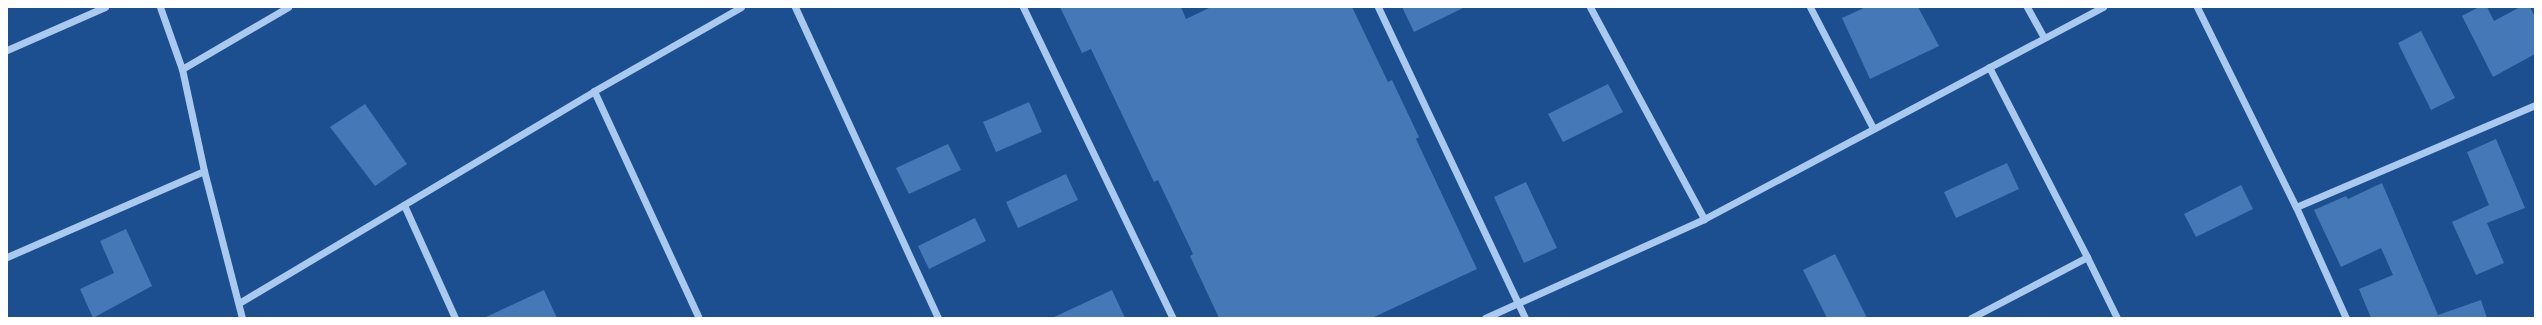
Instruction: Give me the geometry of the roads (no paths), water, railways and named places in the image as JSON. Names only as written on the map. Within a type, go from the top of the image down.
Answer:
[{"type":"street","points":[[7,50],[105,7]]},
{"type":"street","points":[[160,7],[182,69],[204,171],[242,318]]},
{"type":"street","points":[[182,69],[288,7]]},
{"type":"street","points":[[239,303],[594,91],[741,7]]},
{"type":"street","points":[[795,7],[938,318]]},
{"type":"street","points":[[1023,7],[1173,318]]},
{"type":"street","points":[[1378,7],[1525,318]]},
{"type":"street","points":[[1590,7],[1704,219]]},
{"type":"street","points":[[1810,7],[1874,128]]},
{"type":"street","points":[[2027,7],[2044,38]]},
{"type":"street","points":[[1485,318],[1704,219],[2103,7]]},
{"type":"street","points":[[2197,7],[2296,207],[2346,318]]},
{"type":"street","points":[[1989,67],[2117,318]]},
{"type":"street","points":[[594,91],[699,318]]},
{"type":"street","points":[[2296,207],[2535,105]]},
{"type":"street","points":[[7,257],[204,171]]},
{"type":"street","points":[[404,205],[455,318]]},
{"type":"street","points":[[1971,318],[2087,257]]}]
